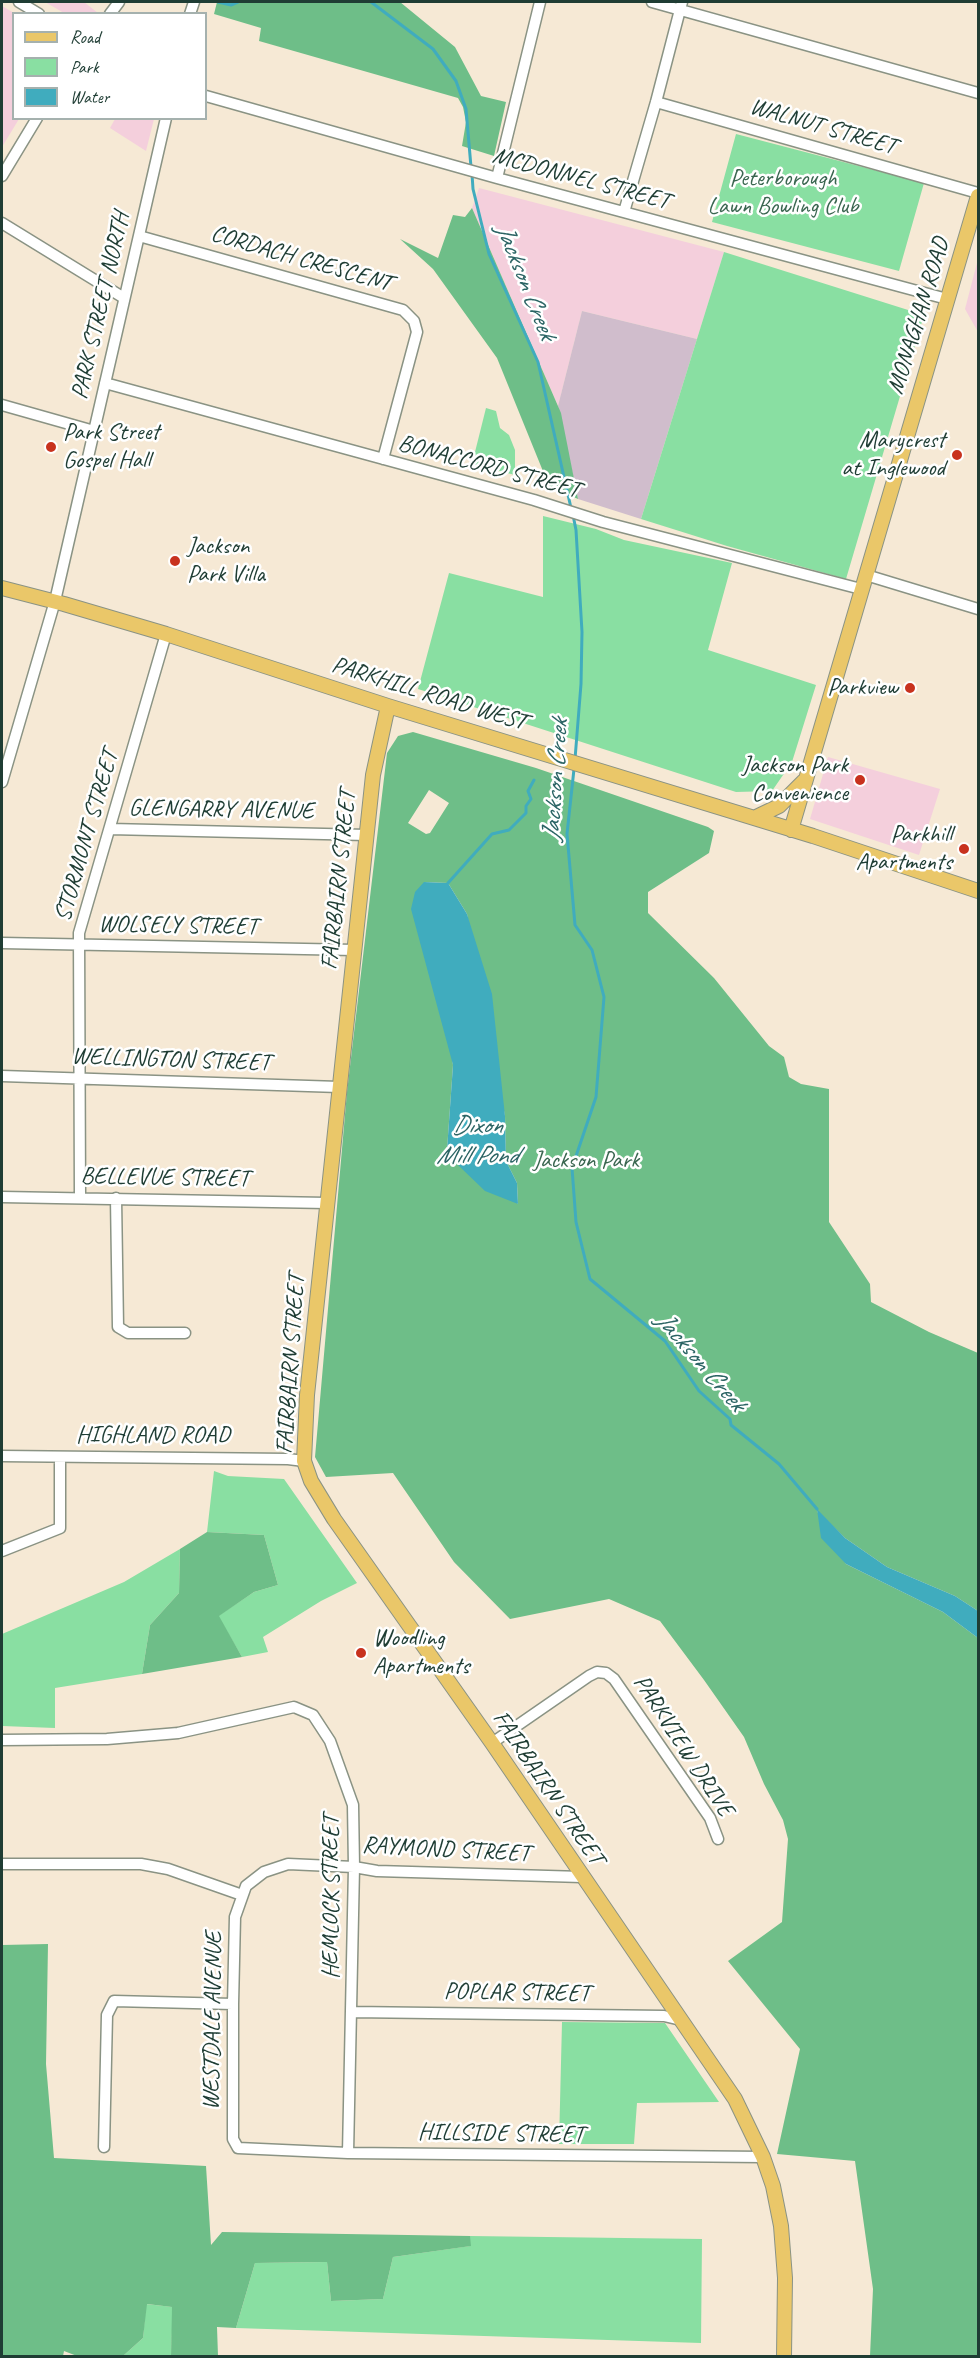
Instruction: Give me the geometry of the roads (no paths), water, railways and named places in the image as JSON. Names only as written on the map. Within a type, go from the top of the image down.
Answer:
[{"type":"main road","name":"MONAGHAN ROAD","points":[[791,830],[978,194]]},
{"type":"main road","name":"PARKHILL ROAD WEST","points":[[2,588],[166,634],[388,706],[754,818],[978,891]]},
{"type":"main road","name":"FAIRBAIRN STREET","points":[[388,706],[373,775],[307,1395],[304,1461],[311,1480],[334,1519],[492,1743],[735,2099],[763,2157],[773,2186],[781,2226],[785,2278],[784,2356]]},
{"type":"main road","points":[[754,818],[779,806],[806,779]]},
{"type":"street","points":[[19,2],[36,12]]},
{"type":"street","points":[[491,177],[540,2]]},
{"type":"street","points":[[652,2],[681,5],[978,93]]},
{"type":"street","points":[[624,212],[681,5]]},
{"type":"street","name":"MCDONNEL STREET","points":[[207,96],[491,177],[947,299]]},
{"type":"street","name":"WALNUT STREET","points":[[656,102],[978,194]]},
{"type":"street","points":[[2,176],[36,120]]},
{"type":"street","name":"PARK STREET NORTH","points":[[2,782],[55,601],[166,120]]},
{"type":"street","points":[[2,223],[124,298]]},
{"type":"street","name":"CORDACH CRESCENT","points":[[140,236],[403,310],[414,321],[417,332],[383,459]]},
{"type":"street","name":"BONACCORD STREET","points":[[105,383],[581,513],[603,522],[861,589]]},
{"type":"street","points":[[2,405],[94,430]]},
{"type":"street","points":[[866,574],[978,609]]},
{"type":"street","name":"STORMONT STREET","points":[[80,1197],[79,933],[166,634]]},
{"type":"street","name":"GLENGARRY AVENUE","points":[[110,829],[367,835]]},
{"type":"street","name":"WOLSELY STREET","points":[[2,943],[354,950]]},
{"type":"street","name":"WELLINGTON STREET","points":[[2,1076],[339,1087]]},
{"type":"street","name":"BELLEVUE STREET","points":[[2,1197],[327,1203]]},
{"type":"street","points":[[116,1198],[118,1327],[128,1333],[185,1334]]},
{"type":"street","name":"HIGHLAND ROAD","points":[[2,1456],[304,1461]]},
{"type":"street","points":[[2,1551],[60,1528],[60,1457]]},
{"type":"street","name":"PARKVIEW DRIVE","points":[[492,1743],[589,1676],[597,1672],[606,1673],[614,1679],[710,1818],[718,1839]]},
{"type":"street","name":"HEMLOCK STREET","points":[[2,1740],[107,1739],[178,1733],[294,1707],[313,1715],[330,1741],[353,1805],[352,2012],[348,2153]]},
{"type":"street","points":[[2,1864],[141,1864],[168,1869],[242,1895]]},
{"type":"street","name":"RAYMOND STREET","points":[[242,1895],[246,1886],[264,1872],[288,1864],[354,1867],[377,1871],[582,1877]]},
{"type":"street","name":"WESTDALE AVENUE","points":[[238,2148],[233,2139],[233,2004],[236,1917],[242,1895]]},
{"type":"street","points":[[104,2147],[106,2015],[114,2001],[233,2004]]},
{"type":"street","name":"POPLAR STREET","points":[[352,2012],[664,2016],[681,2020]]},
{"type":"street","name":"HILLSIDE STREET","points":[[238,2148],[348,2153],[763,2157]]},
{"type":"water","name":"Dixon Mill Pond","points":[[424,882],[448,883],[467,914],[492,994],[505,1116],[506,1161],[517,1183],[518,1204],[485,1191],[459,1166],[447,1150],[453,1065],[411,909],[415,892]]},
{"type":"water","points":[[817,1509],[845,1538],[887,1567],[955,1596],[978,1611],[978,1638],[943,1612],[846,1564],[821,1538]]},
{"type":"waterway","name":"Jackson Creek","points":[[218,2],[231,5],[238,2]]},
{"type":"waterway","name":"Jackson Creek","points":[[371,2],[433,49],[456,81],[466,109],[471,167]]},
{"type":"waterway","name":"Jackson Creek","points":[[472,174],[473,189],[489,254],[538,362],[571,508]]},
{"type":"waterway","name":"Jackson Creek","points":[[573,515],[576,530],[582,632],[581,684],[575,759]]},
{"type":"waterway","name":"Jackson Creek","points":[[574,769],[567,834],[575,925],[592,950],[604,997],[596,1097],[572,1168],[576,1222],[590,1279],[665,1341],[699,1391],[730,1419],[731,1425],[779,1464],[817,1509]]},
{"type":"waterway","points":[[448,883],[492,834],[509,830],[526,813],[526,806],[531,799],[528,791],[534,780]]},
{"type":"place","name":"Park Street Gospel Hall","points":[[51,447]]},
{"type":"place","name":"Marycrest at Inglewood","points":[[957,455]]},
{"type":"place","name":"Jackson Park Villa","points":[[175,561]]},
{"type":"place","name":"Parkview","points":[[910,688]]},
{"type":"place","name":"Jackson Park Convenience","points":[[860,780]]},
{"type":"place","name":"Parkhill Apartments","points":[[964,849]]},
{"type":"place","name":"Woodling Apartments","points":[[361,1653]]},
{"type":"park label","name":"Peterborough Lawn Bowling Club","points":[[783,193]]},
{"type":"park label","name":"Jackson Park","points":[[586,1161]]}]
